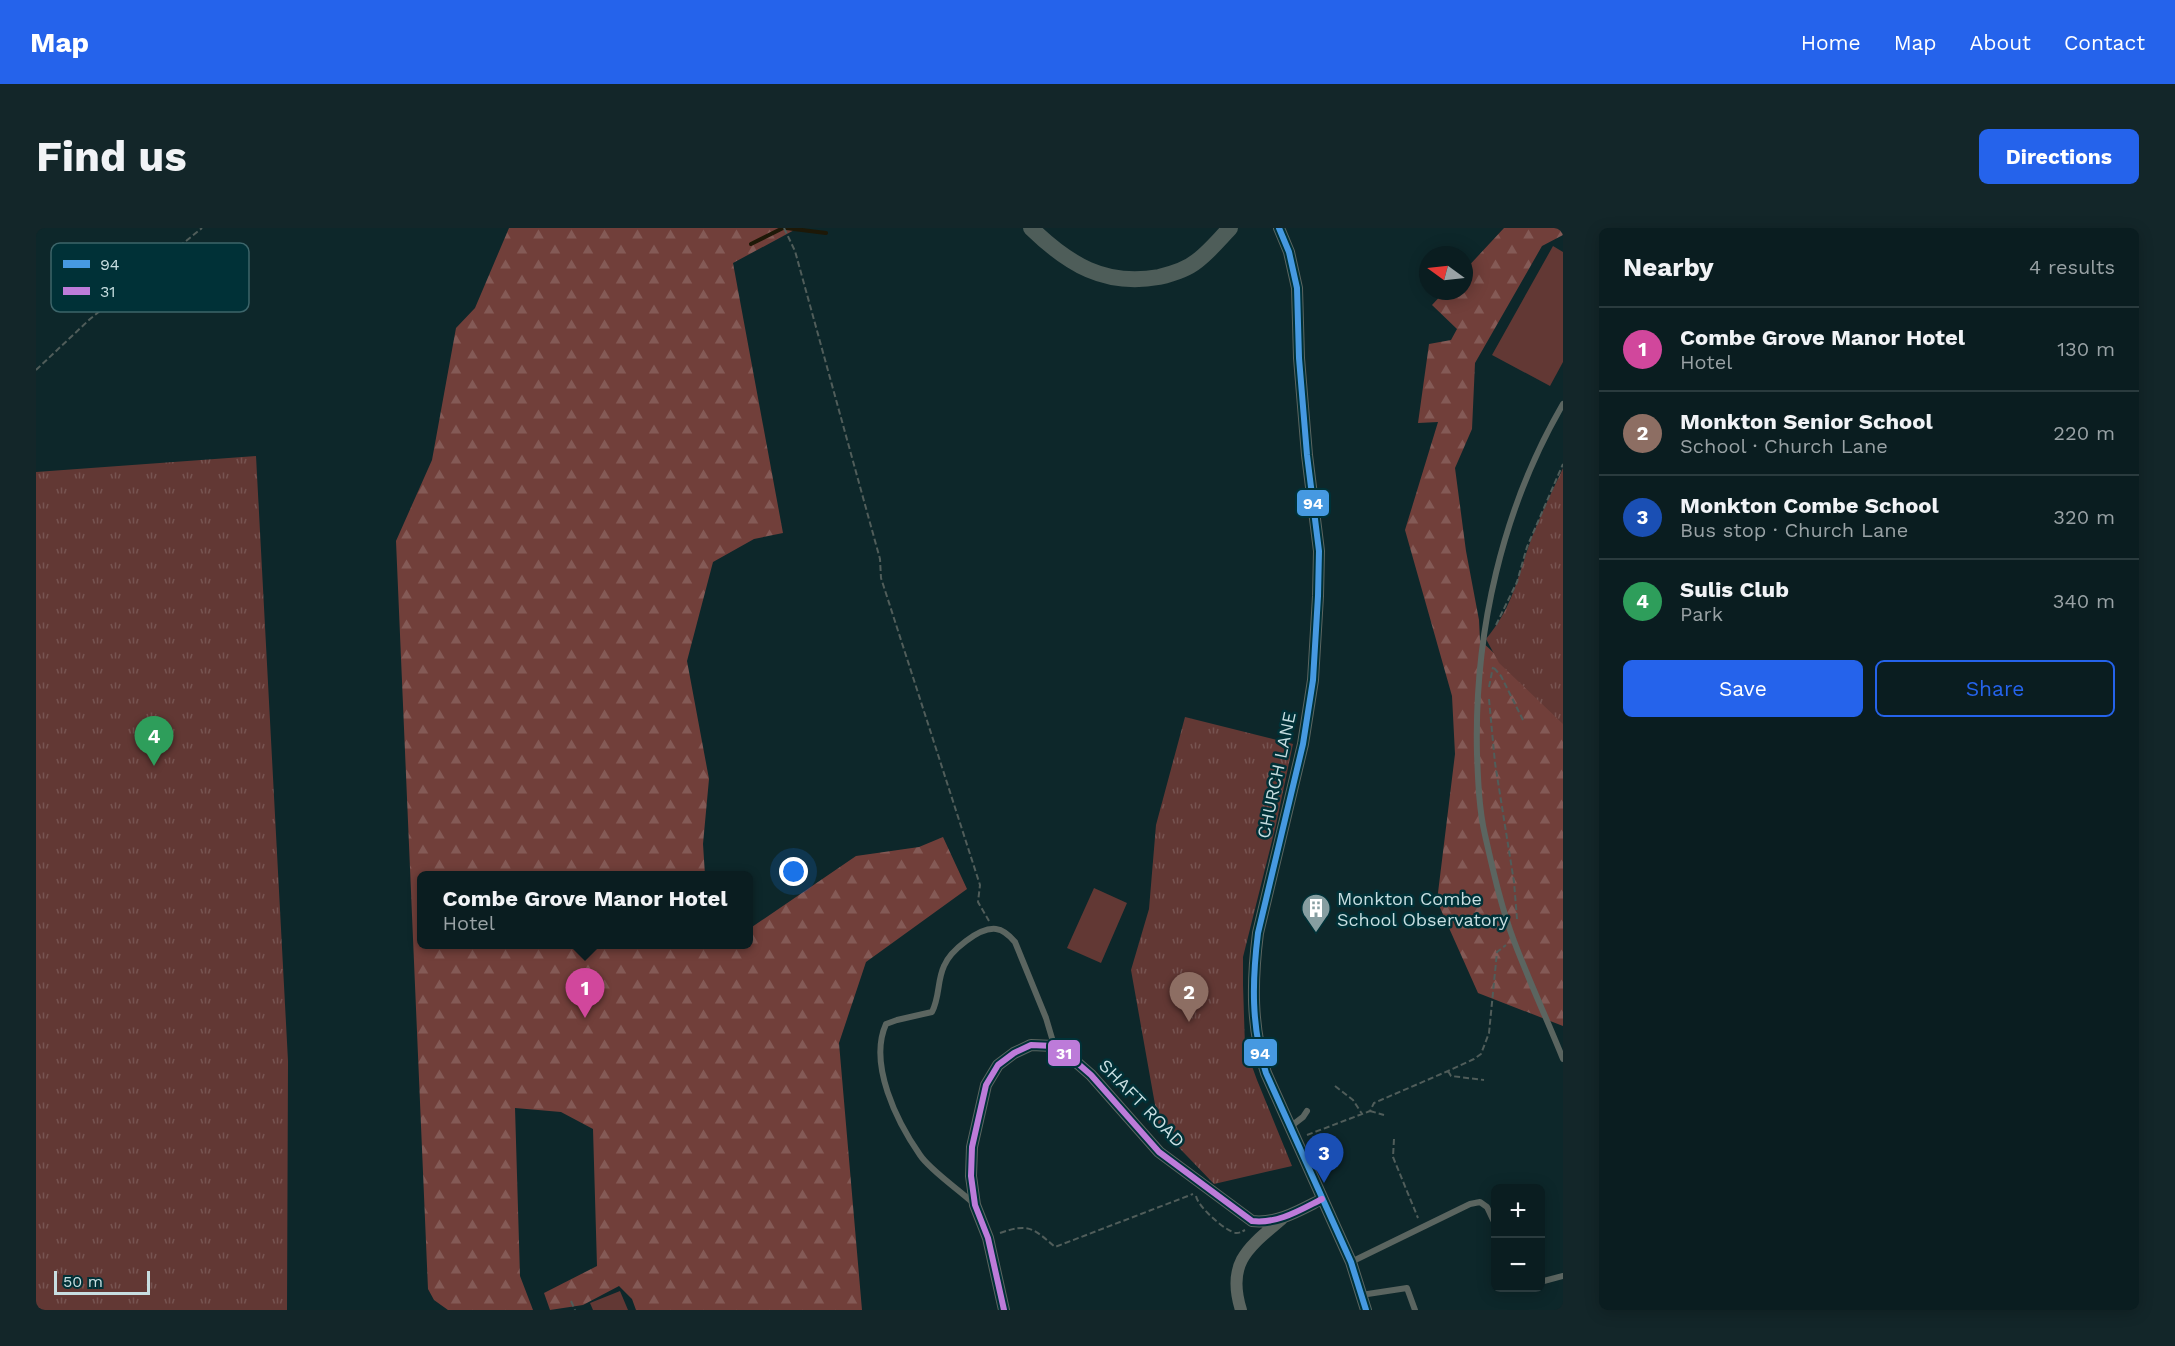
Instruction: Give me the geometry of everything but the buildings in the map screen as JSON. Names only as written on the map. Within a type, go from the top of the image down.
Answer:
[{"type":"street","points":[[1031,228],[1051,248],[1097,275],[1119,279],[1145,279],[1174,274],[1196,262],[1230,228]]},
{"type":"street","name":"CHURCH LANE","points":[[1280,228],[1289,252],[1297,288],[1299,369],[1319,551],[1317,633],[1304,744],[1258,933],[1254,962],[1254,1022],[1258,1050],[1266,1073],[1351,1262],[1366,1310]]},
{"type":"street","points":[[1004,1310],[988,1238],[975,1204],[971,1176],[972,1147],[986,1085],[998,1065],[1014,1053],[1031,1045],[1054,1046]]},
{"type":"street","name":"SHAFT ROAD","points":[[1054,1046],[1091,1075],[1159,1152],[1243,1216],[1252,1221],[1261,1222]]},
{"type":"street","points":[[1241,1310],[1236,1279],[1239,1262],[1256,1241],[1283,1218],[1322,1199]]},
{"type":"street","points":[[1261,1222],[1283,1218]]},
{"type":"lane","points":[[1563,404],[1528,477],[1511,519],[1495,579],[1484,639],[1477,720],[1478,775],[1484,833],[1514,939],[1563,1059]]},
{"type":"lane","points":[[975,1204],[921,1157],[891,1105],[879,1052],[886,1024],[932,1012],[938,1000],[944,965],[952,953],[973,936],[993,928],[1008,934],[1016,942],[1046,1018],[1054,1046]]},
{"type":"lane","points":[[1290,1127],[1307,1111]]},
{"type":"lane","points":[[1351,1262],[1470,1204],[1480,1203],[1487,1207],[1491,1215]]},
{"type":"lane","points":[[1545,1281],[1563,1276]]},
{"type":"lane","points":[[1361,1295],[1407,1288],[1415,1310]]},
{"type":"path","points":[[183,243],[201,228]]},
{"type":"path","points":[[784,228],[795,251],[880,559],[881,578],[980,885],[978,902],[993,928]]},
{"type":"path","points":[[36,370],[99,312]]},
{"type":"path","points":[[1484,639],[1497,624],[1517,582],[1527,547],[1563,464]]},
{"type":"path","points":[[1514,939],[1517,915],[1514,882],[1494,763],[1488,693],[1494,667],[1501,676],[1523,720]]},
{"type":"path","points":[[1370,1111],[1374,1103],[1481,1054],[1489,1033],[1497,952]]},
{"type":"path","points":[[1448,1071],[1451,1076],[1484,1080]]},
{"type":"path","points":[[1335,1086],[1353,1100],[1362,1114]]},
{"type":"path","points":[[1295,1139],[1370,1111],[1384,1115]]},
{"type":"path","points":[[1394,1139],[1394,1157],[1422,1228]]},
{"type":"path","points":[[988,1238],[1016,1228],[1033,1229],[1055,1247],[1195,1193],[1197,1203],[1202,1209],[1232,1232],[1239,1233],[1261,1222]]},
{"type":"path","points":[[571,1301],[575,1310]]},
{"type":"green space","points":[[509,228],[798,228],[733,263],[783,533],[754,539],[713,562],[687,661],[709,779],[703,844],[705,871],[417,871],[417,949],[753,949],[753,926],[856,856],[919,847],[943,837],[967,889],[866,962],[839,1043],[862,1310],[636,1310],[632,1299],[619,1286],[583,1305],[550,1310],[544,1293],[597,1266],[593,1129],[561,1112],[515,1108],[520,1276],[533,1310],[448,1310],[434,1300],[428,1289],[396,541],[432,460],[456,328],[475,308]]},
{"type":"green space","points":[[1504,228],[1563,228],[1563,235],[1542,246],[1475,363],[1472,429],[1455,468],[1466,551],[1479,620],[1480,640],[1563,717],[1563,1026],[1478,993],[1437,901],[1455,754],[1452,696],[1405,530],[1438,422],[1418,423],[1429,344],[1451,340],[1457,329],[1432,305],[1437,300],[1473,300],[1473,261]]},
{"type":"green space","points":[[1553,246],[1563,252],[1563,362],[1550,386],[1492,355]]},
{"type":"green space","points":[[256,456],[288,1061],[287,1310],[36,1310],[36,472]]},
{"type":"green space","points":[[1563,468],[1563,724],[1499,663],[1486,639],[1507,606],[1536,528]]},
{"type":"green space","points":[[1185,717],[1293,744],[1276,825],[1243,957],[1245,1047],[1292,1166],[1214,1184],[1159,1127],[1131,970],[1149,909],[1156,825]]},
{"type":"green space","points":[[1094,888],[1127,903],[1101,963],[1067,948]]},
{"type":"green space","points":[[620,1291],[628,1310],[593,1310],[590,1303]]},
{"type":"waterway","points":[[751,244],[783,228]]},
{"type":"waterway","points":[[786,228],[826,233]]},
{"type":"transit line","name":"94","points":[[1279,228],[1289,252],[1297,288],[1299,358],[1307,455],[1319,551],[1318,596],[1313,680],[1303,744],[1258,933],[1254,986],[1255,1021],[1266,1073],[1351,1262],[1366,1310]]},
{"type":"transit line","name":"31","points":[[1004,1310],[988,1238],[975,1205],[971,1176],[972,1147],[986,1085],[998,1065],[1014,1053],[1031,1045],[1054,1046],[1075,1061],[1091,1075],[1159,1152],[1252,1221],[1280,1218],[1322,1199]]},
{"type":"place","name":"Sulis Club","points":[[154,766]]},
{"type":"place","name":"Monkton Combe School Observatory","points":[[1316,934]]},
{"type":"place","name":"Combe Grove Manor Hotel","points":[[585,1018]]},
{"type":"place","name":"Monkton Senior School","points":[[1189,1022]]},
{"type":"place","name":"Monkton Combe School","points":[[1324,1183]]}]
